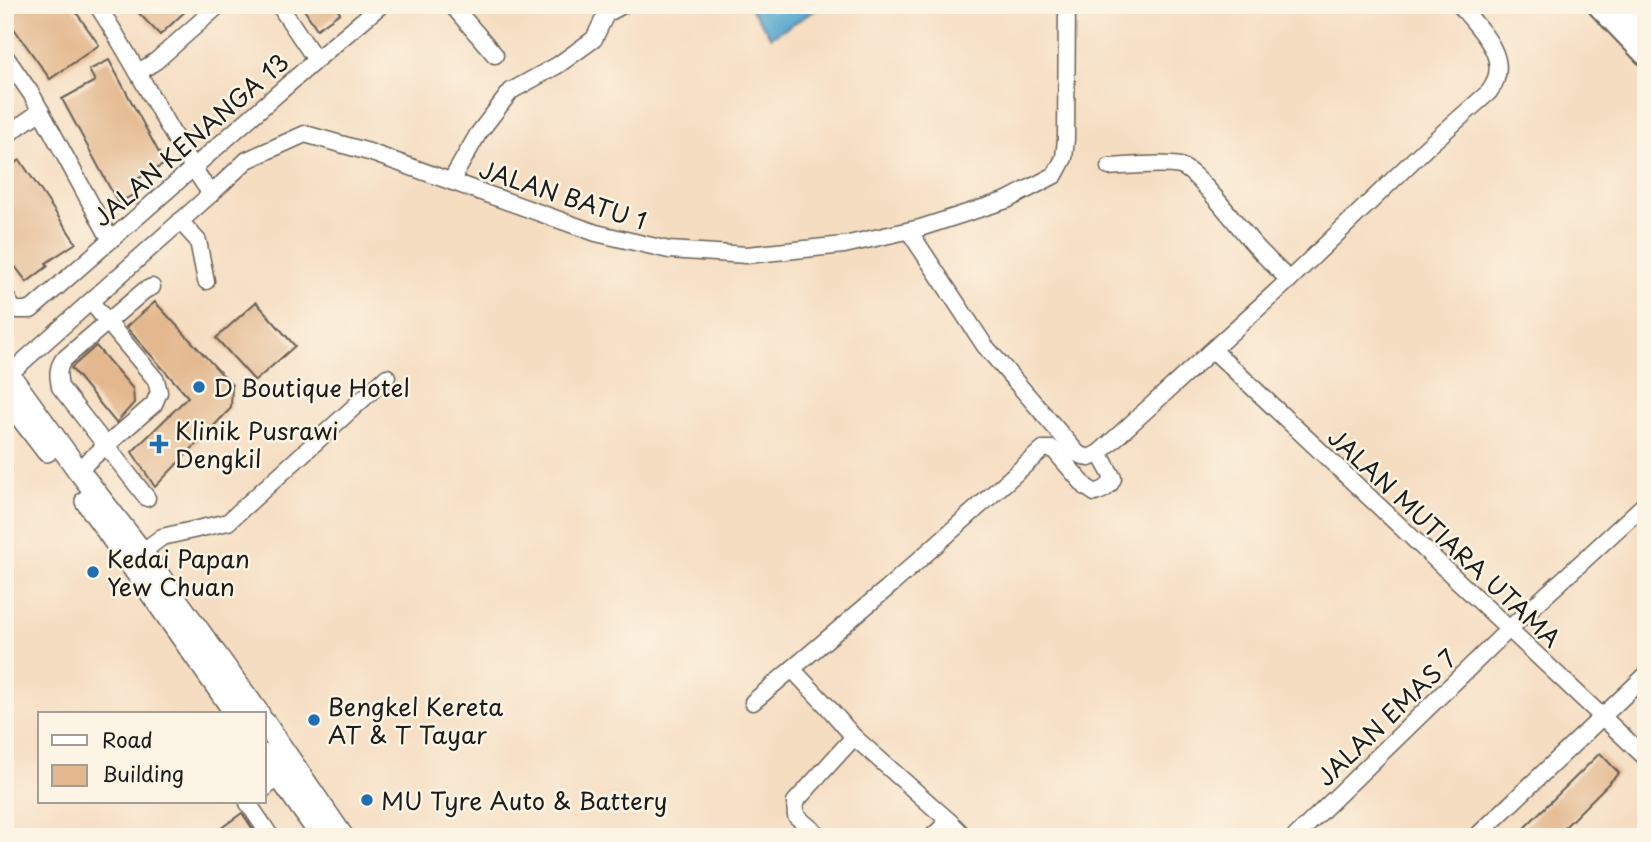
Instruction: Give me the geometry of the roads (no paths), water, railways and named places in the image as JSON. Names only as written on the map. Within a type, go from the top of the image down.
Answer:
[{"type":"highway","points":[[1600,5],[1646,53]]},
{"type":"highway","points":[[1630,5],[1646,22]]},
{"type":"main road","points":[[7,372],[78,470],[142,551],[257,712]]},
{"type":"main road","points":[[5,396],[82,496],[235,712]]},
{"type":"main road","points":[[266,725],[343,837]]},
{"type":"main road","points":[[266,762],[272,783],[322,837]]},
{"type":"street","points":[[97,5],[139,72],[192,168],[211,194]]},
{"type":"street","points":[[139,72],[156,61],[219,5]]},
{"type":"street","points":[[279,5],[316,60]]},
{"type":"street","name":"JALAN KENANGA 13","points":[[5,296],[14,310],[31,310],[381,5]]},
{"type":"street","points":[[452,5],[495,55]]},
{"type":"street","points":[[451,181],[478,134],[511,91],[558,65],[594,39],[605,10],[624,5]]},
{"type":"street","name":"JALAN BATU 1","points":[[7,372],[91,302],[247,160],[305,135],[369,152],[596,233],[669,250],[747,255],[844,245],[909,231],[1007,200],[1055,175],[1064,158],[1067,5]]},
{"type":"street","points":[[909,231],[985,346],[1078,454],[1089,458],[1099,453],[1289,281],[1427,146],[1489,92],[1497,81],[1499,66],[1495,52],[1460,5]]},
{"type":"street","points":[[5,57],[41,111],[110,239]]},
{"type":"street","points":[[5,136],[41,111]]},
{"type":"street","points":[[1109,167],[1166,165],[1190,170],[1252,243],[1289,281]]},
{"type":"street","points":[[180,221],[198,241],[206,281]]},
{"type":"street","points":[[147,498],[60,387],[58,377],[63,360],[145,290],[152,287]]},
{"type":"street","points":[[78,470],[154,404],[159,392],[156,380],[91,302]]},
{"type":"street","name":"JALAN MUTIARA UTAMA","points":[[1213,350],[1646,758]]},
{"type":"street","points":[[142,551],[162,537],[228,522],[387,377]]},
{"type":"street","points":[[753,702],[891,585],[1042,449],[1053,449],[1086,487],[1095,493],[1111,485],[1113,478],[1099,453]]},
{"type":"street","name":"JALAN EMAS 7","points":[[1295,837],[1509,629],[1646,503]]},
{"type":"street","points":[[792,669],[854,737],[965,837]]},
{"type":"street","points":[[1476,837],[1646,675]]},
{"type":"street","points":[[821,837],[796,816],[795,802],[854,737]]},
{"type":"street","points":[[249,804],[271,837]]},
{"type":"street","points":[[932,837],[949,821]]},
{"type":"water","points":[[748,5],[824,5],[771,37]]},
{"type":"place","name":"D Boutique Hotel","points":[[199,387]]},
{"type":"place","name":"Klinik Pusrawi Dengkil","points":[[159,444]]},
{"type":"place","name":"Kedai Papan Yew Chuan","points":[[93,572]]},
{"type":"place","name":"Bengkel Kereta AT & T Tayar","points":[[314,720]]},
{"type":"place","name":"MU Tyre Auto & Battery","points":[[367,800]]}]
